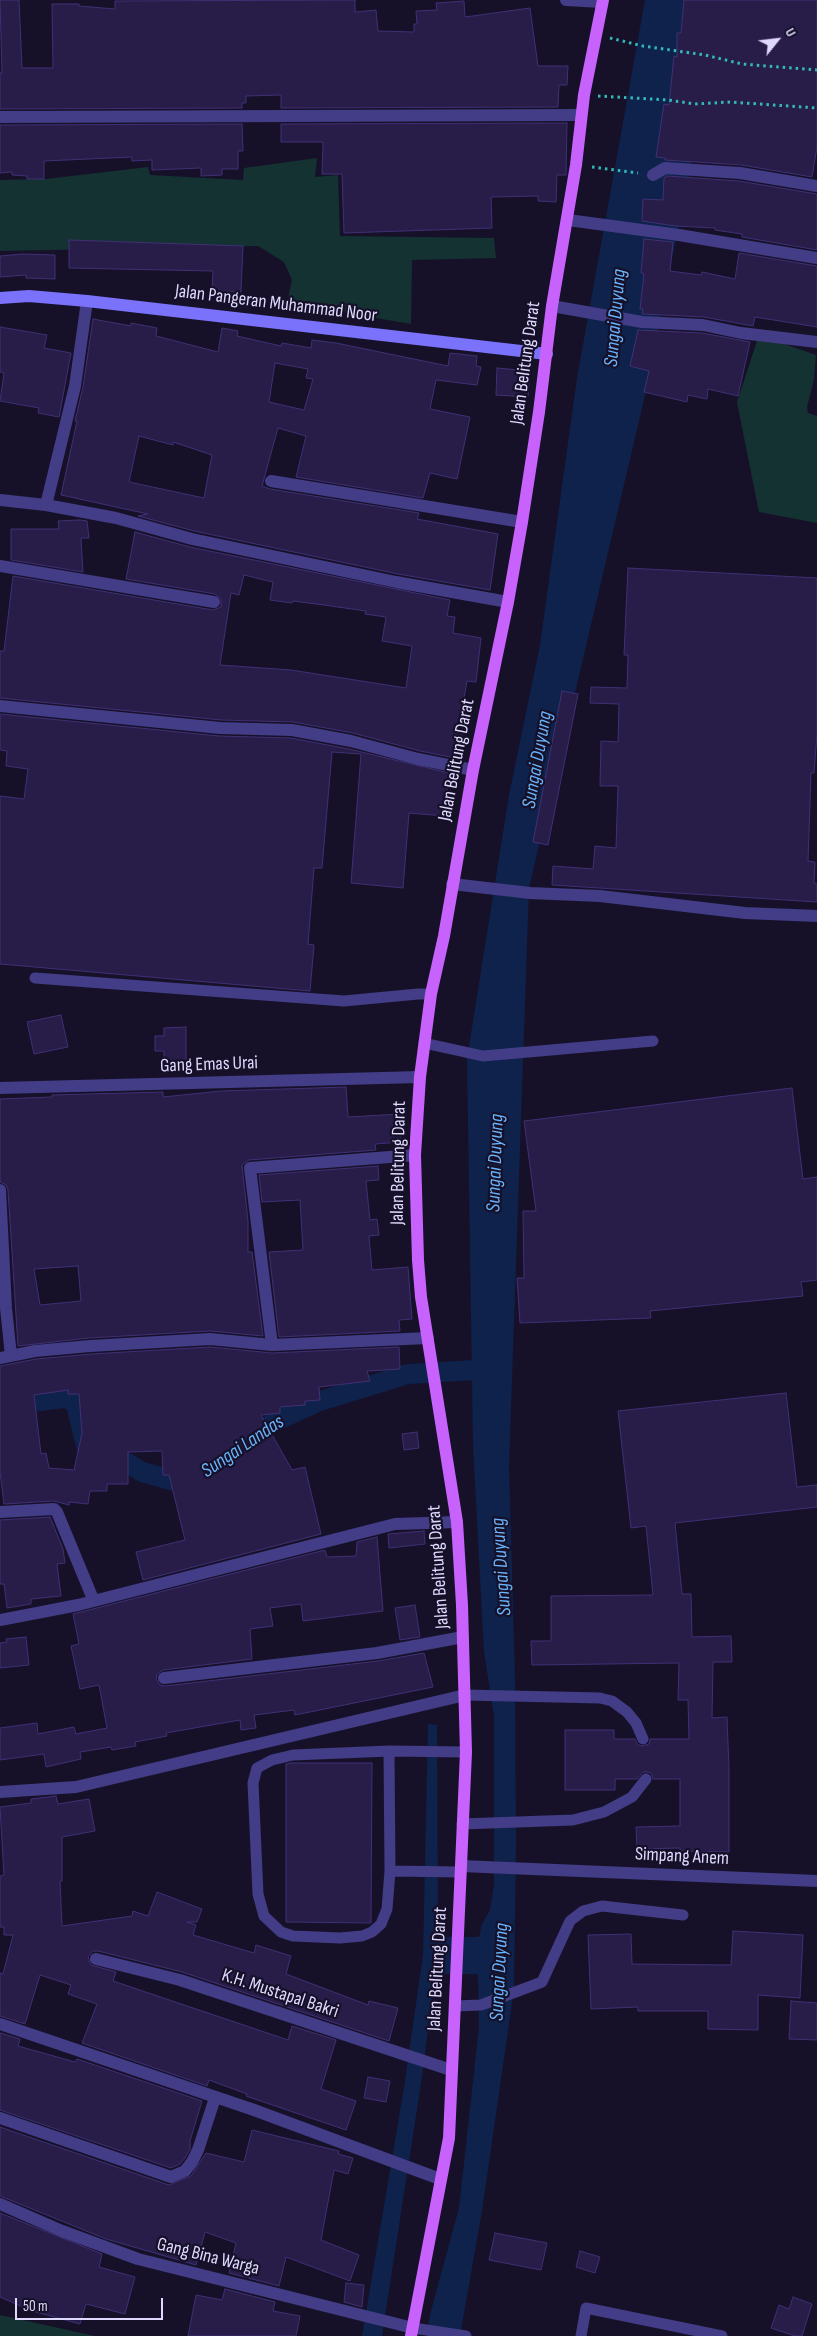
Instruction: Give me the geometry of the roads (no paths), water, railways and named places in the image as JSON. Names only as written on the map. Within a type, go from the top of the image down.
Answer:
[{"type":"main road","name":"Jalan Belitung Darat","points":[[412,2332],[448,2138],[466,1752],[458,1522],[421,1297],[418,1260],[415,1155],[420,1077],[431,994],[444,936],[473,770],[508,602],[522,522],[547,354],[552,306],[576,165],[584,95],[602,1]]},
{"type":"main road","name":"Jalan Pangeran Muhammad Noor","points":[[0,298],[29,296],[87,300],[547,354]]},
{"type":"street","points":[[566,0],[602,1]]},
{"type":"street","points":[[0,117],[581,115]]},
{"type":"street","points":[[653,175],[665,168],[740,173],[817,186]]},
{"type":"street","points":[[568,220],[679,235],[817,258]]},
{"type":"street","points":[[46,505],[75,386],[87,300]]},
{"type":"street","points":[[552,306],[642,322],[703,325],[741,333],[817,342]]},
{"type":"street","points":[[271,481],[522,522]]},
{"type":"street","points":[[0,500],[46,505],[116,518],[192,539],[396,582],[508,602]]},
{"type":"street","points":[[0,566],[214,602]]},
{"type":"street","points":[[0,706],[220,728],[292,730],[351,741],[418,759],[473,770]]},
{"type":"street","points":[[452,884],[530,893],[600,896],[745,913],[817,916]]},
{"type":"street","name":"Gang Emas Urai","points":[[0,1088],[420,1077]]},
{"type":"street","points":[[272,1345],[250,1168],[415,1155]]},
{"type":"street","points":[[0,1190],[6,1357],[90,1346],[210,1339],[272,1345],[428,1338]]},
{"type":"street","points":[[0,1512],[54,1509],[58,1512],[93,1599]]},
{"type":"street","points":[[0,1620],[78,1605],[93,1599],[395,1524],[458,1522]]},
{"type":"street","points":[[164,1678],[377,1653],[463,1638]]},
{"type":"street","points":[[0,1791],[76,1787],[465,1695]]},
{"type":"street","name":"Simpang Anem","points":[[460,1869],[489,1867],[817,1881]]},
{"type":"street","name":"K.H. Mustapal Bakri","points":[[96,1959],[180,1980],[451,2070]]},
{"type":"street","points":[[0,2024],[216,2098],[440,2180]]},
{"type":"street","points":[[0,2118],[171,2177],[185,2171],[192,2162],[216,2098]]},
{"type":"street","name":"Gang Bina Warga","points":[[0,2204],[62,2231],[138,2259],[412,2332]]},
{"type":"lane","points":[[35,978],[344,1001],[431,994]]},
{"type":"lane","points":[[424,1043],[483,1056],[653,1041]]},
{"type":"lane","points":[[465,1695],[600,1698],[612,1701],[627,1712],[636,1723],[643,1738]]},
{"type":"lane","points":[[389,1752],[390,1871],[387,1909],[381,1924],[372,1932],[362,1936],[318,1939],[293,1936],[281,1932],[264,1916],[258,1894],[253,1783],[257,1768],[272,1760],[293,1756],[389,1752],[466,1752]]},
{"type":"lane","points":[[462,1824],[573,1820],[604,1812],[632,1796],[646,1779]]},
{"type":"lane","points":[[390,1871],[460,1869]]},
{"type":"lane","points":[[455,1999],[481,2005],[542,1982],[570,1921],[583,1911],[602,1906],[683,1915]]},
{"type":"lane","points":[[581,2336],[586,2308],[676,2331],[722,2336]]},
{"type":"lane","points":[[412,2332],[434,2331],[462,2335]]},
{"type":"water","name":"Sungai Duyung","points":[[645,0],[724,0],[643,404],[529,888],[509,1466],[515,1677],[516,1844],[514,1989],[482,2211],[460,2336],[426,2336],[459,2208],[479,2027],[478,1974],[438,1974],[434,1982],[422,2077],[382,2336],[362,2336],[404,2087],[423,1955],[428,1724],[437,1725],[438,1927],[441,1937],[478,1937],[480,1935],[481,1926],[490,1910],[494,1884],[494,1716],[484,1652],[473,1446],[467,1059],[509,795],[540,645],[577,378]]},
{"type":"waterway","name":"Sungai Landas","points":[[245,1441],[274,1422],[320,1401],[408,1374],[493,1369]]},
{"type":"waterway","name":"Sungai Landas","points":[[0,1409],[7,1405],[64,1398],[75,1401],[86,1446],[101,1447],[142,1472],[178,1482],[197,1479]]}]
